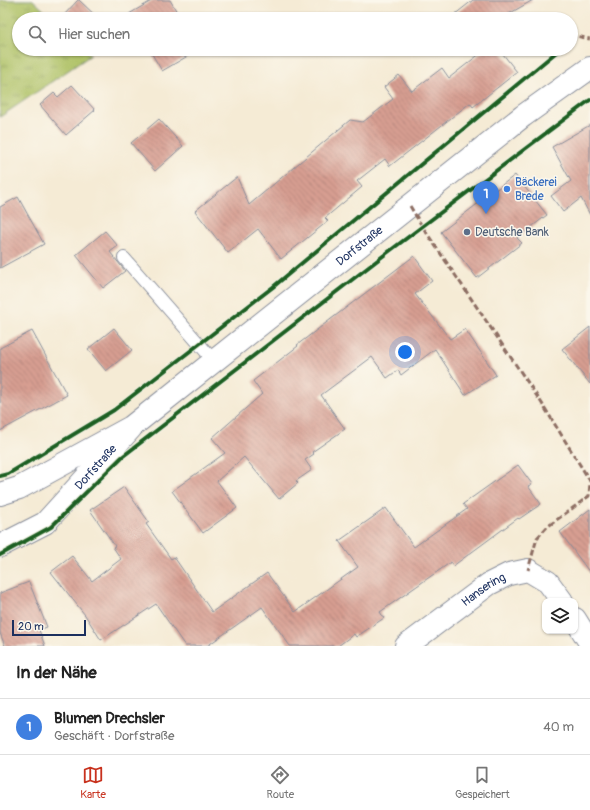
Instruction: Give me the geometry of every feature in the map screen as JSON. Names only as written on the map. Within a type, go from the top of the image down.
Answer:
[{"type":"main road","name":"Dorfstraße","points":[[0,494],[19,488],[131,427],[523,116],[590,68]]},
{"type":"main road","name":"Dorfstraße","points":[[0,546],[45,524],[131,427]]},
{"type":"main road","name":"Hansering","points":[[406,646],[489,584],[509,574],[528,570],[548,582],[560,598]]},
{"type":"main road","points":[[578,623],[590,643]]},
{"type":"lane","points":[[124,258],[214,361]]},
{"type":"green space","points":[[0,0],[33,0],[46,12],[12,12],[12,56],[90,56],[0,117]]},
{"type":"building","points":[[79,0],[92,12],[67,12]]},
{"type":"building","points":[[153,0],[170,0],[177,12],[132,12]]},
{"type":"building","points":[[473,0],[533,0],[512,12],[458,12]]},
{"type":"building","points":[[153,56],[188,56],[162,71]]},
{"type":"building","points":[[477,56],[504,56],[517,72],[473,107],[470,103],[390,166],[385,159],[357,181],[362,187],[325,218],[328,221],[281,259],[258,229],[228,253],[195,211],[237,177],[249,205],[350,120],[363,122],[393,99],[384,87],[399,75],[412,91],[442,68],[449,78]]},
{"type":"building","points":[[72,85],[95,110],[66,135],[40,105],[54,93],[58,97]]},
{"type":"building","points":[[159,119],[183,146],[155,171],[131,143]]},
{"type":"building","points":[[590,125],[590,215],[581,198],[563,212],[551,196],[571,181],[552,147]]},
{"type":"building","points":[[515,175],[547,215],[517,238],[522,243],[477,278],[441,232]]},
{"type":"building","points":[[18,197],[44,244],[0,268],[0,207]]},
{"type":"building","points":[[105,231],[118,246],[110,252],[125,271],[103,288],[76,255]]},
{"type":"building","points":[[414,256],[432,281],[415,294],[450,339],[465,329],[496,375],[465,395],[435,349],[401,375],[398,370],[387,378],[372,357],[321,395],[345,429],[312,452],[314,454],[305,460],[312,470],[296,481],[298,483],[279,499],[244,457],[217,481],[237,508],[203,533],[172,491],[225,453],[212,438],[262,394],[253,381],[298,346],[297,345]]},
{"type":"building","points":[[590,327],[590,384],[562,349]]},
{"type":"building","points":[[114,328],[132,350],[106,371],[88,349]]},
{"type":"building","points":[[32,331],[67,395],[0,431],[0,348]]},
{"type":"building","points":[[518,465],[532,484],[528,486],[541,504],[519,519],[518,518],[453,566],[451,562],[380,612],[384,618],[356,637],[354,634],[338,646],[290,646],[262,607],[207,646],[185,646],[156,604],[101,640],[85,615],[51,572],[72,556],[92,581],[121,559],[113,547],[115,546],[90,510],[124,487],[149,522],[146,524],[171,559],[174,557],[212,612],[267,573],[295,612],[358,567],[339,541],[386,508],[414,547],[467,509],[463,504]]},
{"type":"building","points":[[590,509],[590,573],[560,532]]},
{"type":"building","points":[[29,582],[47,627],[39,630],[45,646],[5,646],[0,633],[0,593]]},
{"type":"marked path","points":[[578,36],[590,39]]},
{"type":"marked path","points":[[410,206],[541,402],[590,481],[589,496],[547,527],[537,538],[528,570]]},
{"type":"cycle path","points":[[0,476],[8,474],[114,410],[273,287],[552,56]]},
{"type":"cycle path","points":[[0,555],[51,527],[122,457],[379,259],[590,100]]},
{"type":"place","name":"Bäckerei Brede","points":[[507,189]]},
{"type":"place","name":"Blumen Drechsler","points":[[486,214]]},
{"type":"place","name":"Deutsche Bank","points":[[467,232]]}]
